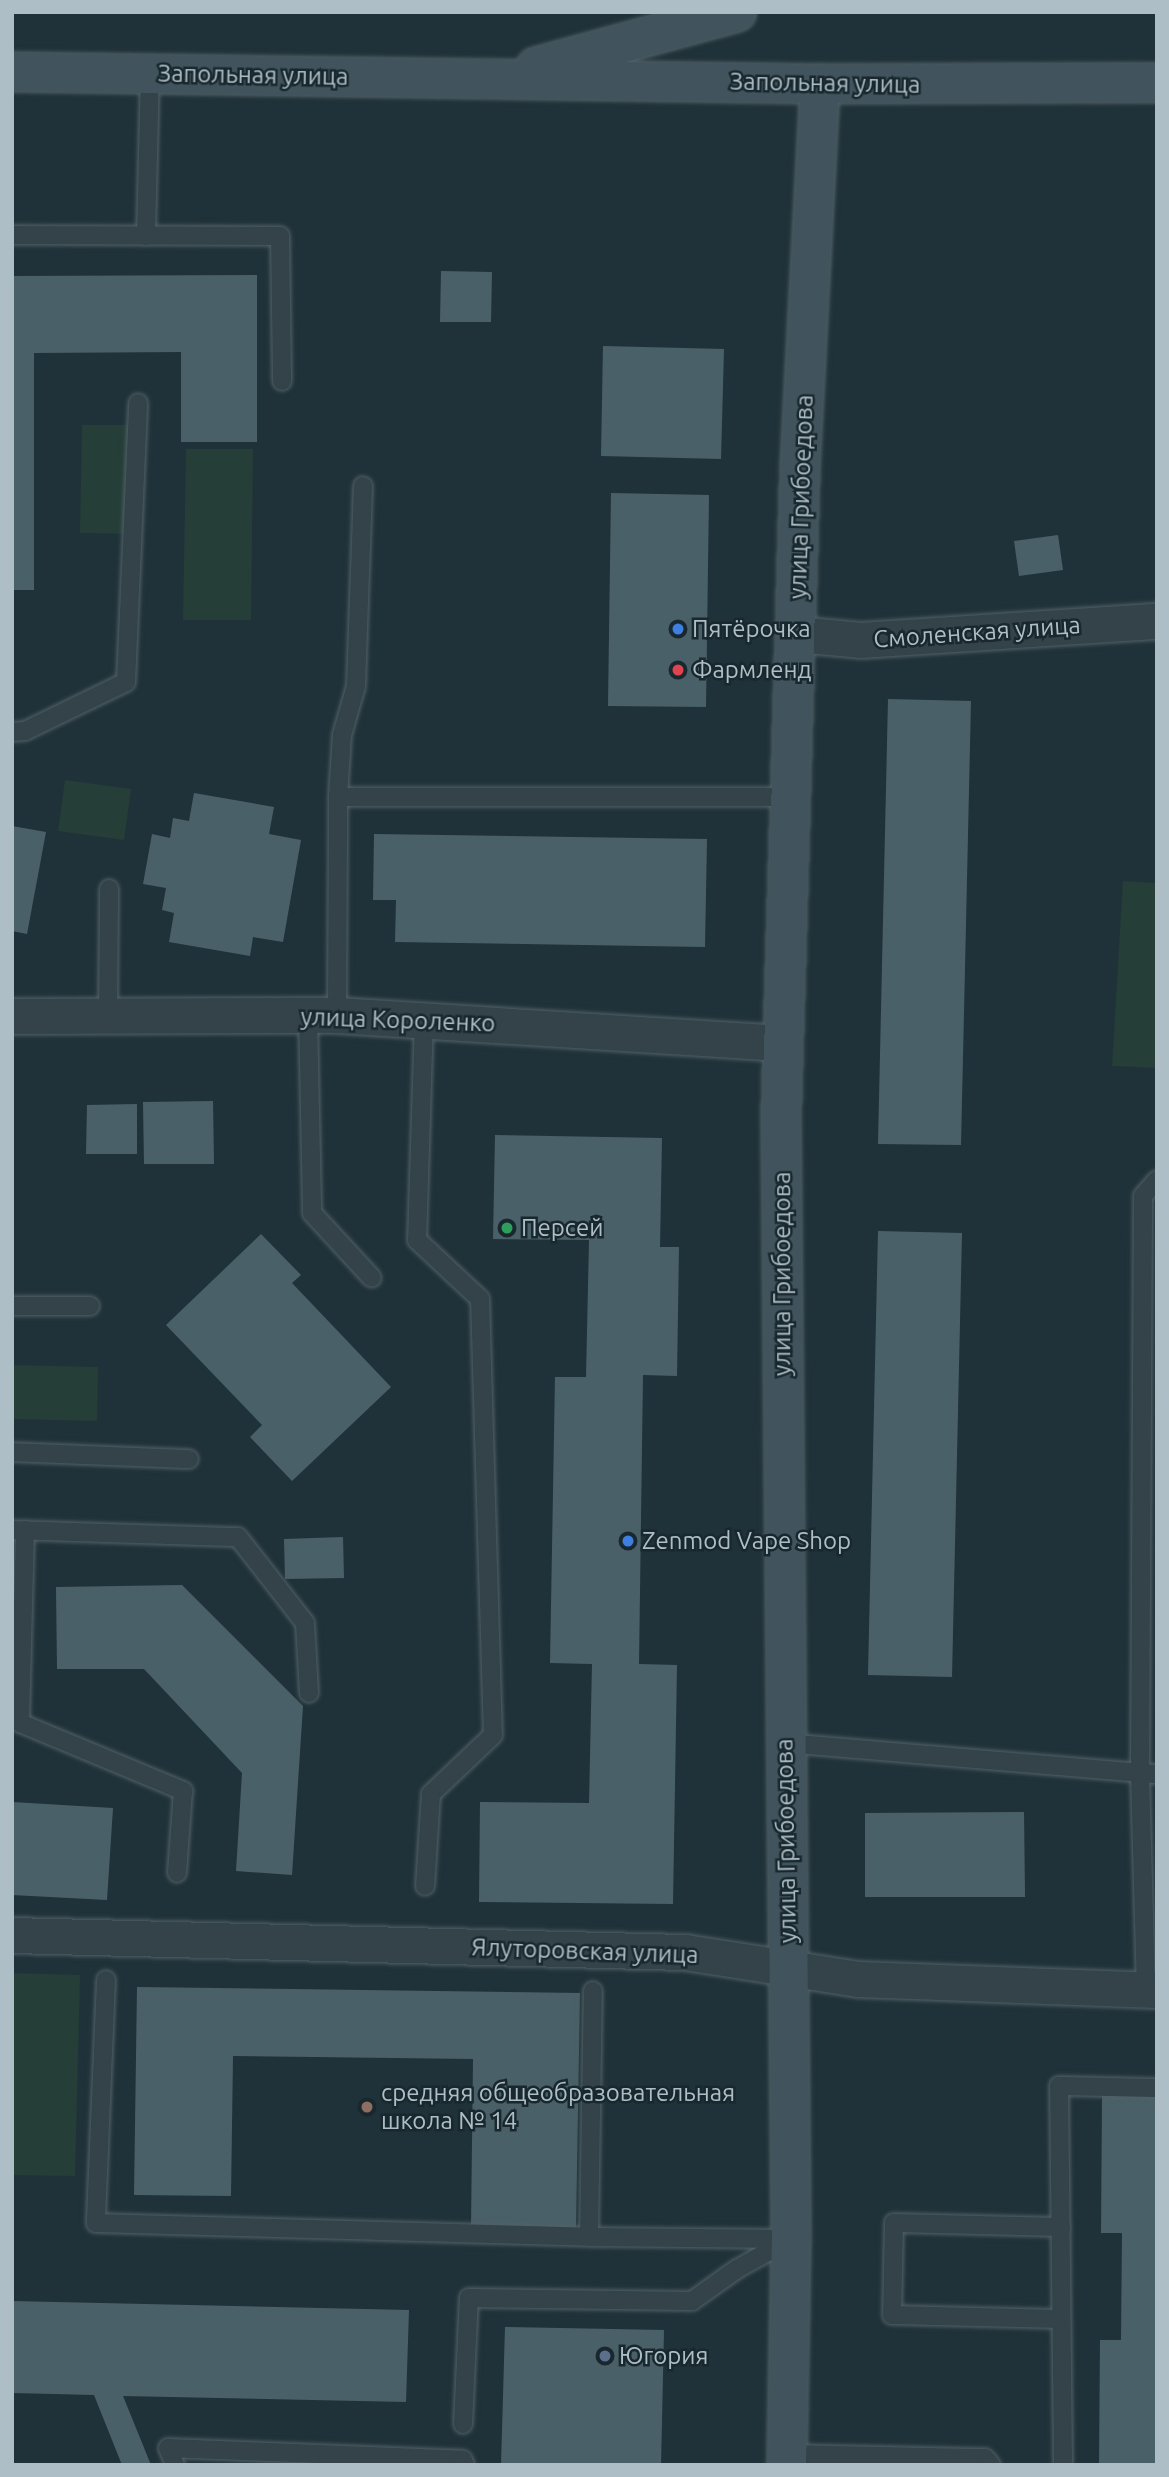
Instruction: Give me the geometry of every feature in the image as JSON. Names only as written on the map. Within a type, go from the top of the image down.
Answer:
[{"type":"street","name":"Запольная улица","points":[[494,78],[737,12]]},
{"type":"street","name":"Запольная улица","points":[[12,72],[820,84],[1157,83]]},
{"type":"street","name":"улица Грибоедова","points":[[787,2459],[791,2239],[785,1743],[782,1043],[793,797],[800,468],[820,84]]},
{"type":"street","name":"Смоленская улица","points":[[797,634],[860,640],[1157,621]]},
{"type":"street","name":"улица Короленко","points":[[12,1016],[323,1015],[424,1019],[782,1043]]},
{"type":"street","name":"Ялуторовская улица","points":[[12,1934],[685,1952],[858,1979],[1151,1990]]},
{"type":"lane","points":[[146,236],[150,74]]},
{"type":"lane","points":[[12,235],[280,236],[282,381]]},
{"type":"lane","points":[[12,732],[25,731],[126,682],[138,403]]},
{"type":"lane","points":[[363,486],[356,686],[342,734],[312,1213],[372,1278]]},
{"type":"lane","points":[[338,797],[793,797]]},
{"type":"lane","points":[[108,1016],[109,889]]},
{"type":"lane","points":[[424,1019],[417,1240],[480,1299],[493,1735],[431,1794],[425,1886]]},
{"type":"lane","points":[[1151,1990],[1143,1196],[1157,1180]]},
{"type":"lane","points":[[12,1307],[90,1306]]},
{"type":"lane","points":[[12,1452],[189,1459]]},
{"type":"lane","points":[[177,1873],[183,1791],[20,1723],[19,1530],[239,1537],[305,1623],[309,1693]]},
{"type":"lane","points":[[785,1743],[1148,1774]]},
{"type":"lane","points":[[106,1980],[96,2223],[589,2237],[791,2239]]},
{"type":"lane","points":[[589,2237],[593,1991]]},
{"type":"lane","points":[[1063,2462],[1059,2086],[1157,2088]]},
{"type":"lane","points":[[1060,2227],[894,2223],[892,2315],[1061,2319]]},
{"type":"lane","points":[[463,2424],[469,2298],[692,2301],[737,2269],[791,2239]]},
{"type":"lane","points":[[175,2465],[168,2448],[463,2460],[465,2465]]},
{"type":"lane","points":[[787,2459],[985,2458],[991,2465]]},
{"type":"green space","points":[[82,425],[133,425],[131,534],[80,533]]},
{"type":"green space","points":[[186,449],[253,449],[251,620],[183,620]]},
{"type":"green space","points":[[65,780],[131,789],[124,840],[58,831]]},
{"type":"green space","points":[[1123,881],[1157,883],[1157,1068],[1112,1066]]},
{"type":"green space","points":[[12,1365],[98,1367],[97,1421],[12,1419]]},
{"type":"green space","points":[[12,1973],[80,1975],[75,2176],[12,2175]]},
{"type":"building","points":[[441,271],[492,272],[491,322],[440,322]]},
{"type":"building","points":[[257,275],[257,442],[181,442],[181,352],[34,353],[34,590],[12,590],[12,276]]},
{"type":"building","points":[[603,346],[724,349],[721,459],[601,456]]},
{"type":"building","points":[[611,493],[709,495],[706,707],[608,706]]},
{"type":"building","points":[[1058,535],[1063,570],[1019,576],[1014,541]]},
{"type":"building","points":[[888,699],[971,701],[961,1145],[878,1144]]},
{"type":"building","points":[[194,793],[274,807],[269,834],[301,840],[283,942],[253,937],[250,956],[169,942],[174,913],[162,910],[166,888],[143,884],[152,834],[170,838],[173,818],[189,821]]},
{"type":"building","points":[[12,826],[46,832],[27,934],[12,931]]},
{"type":"building","points":[[374,834],[707,839],[705,947],[395,942],[396,900],[373,900]]},
{"type":"building","points":[[213,1101],[214,1164],[144,1164],[143,1102]]},
{"type":"building","points":[[137,1104],[137,1154],[86,1154],[87,1105]]},
{"type":"building","points":[[495,1135],[662,1138],[660,1247],[679,1247],[677,1376],[643,1375],[639,1664],[677,1665],[673,1904],[479,1902],[480,1802],[589,1803],[592,1664],[550,1663],[555,1377],[586,1377],[589,1240],[493,1239]]},
{"type":"building","points":[[878,1231],[962,1233],[952,1677],[868,1675]]},
{"type":"building","points":[[261,1234],[301,1275],[292,1283],[391,1387],[292,1481],[250,1437],[262,1425],[166,1325]]},
{"type":"building","points":[[343,1537],[344,1578],[285,1579],[284,1539]]},
{"type":"building","points":[[182,1585],[303,1706],[292,1875],[236,1871],[242,1773],[144,1669],[57,1669],[56,1587]]},
{"type":"building","points":[[12,1802],[113,1808],[107,1900],[12,1895]]},
{"type":"building","points":[[1024,1812],[1025,1897],[865,1897],[865,1813]]},
{"type":"building","points":[[137,1987],[580,1993],[576,2228],[471,2226],[473,2059],[233,2056],[231,2196],[134,2195]]},
{"type":"building","points":[[1102,2095],[1157,2096],[1157,2465],[1099,2465],[1100,2340],[1121,2340],[1122,2233],[1101,2233]]},
{"type":"building","points":[[12,2301],[409,2310],[406,2402],[123,2396],[151,2465],[122,2465],[94,2395],[12,2393]]},
{"type":"building","points":[[505,2327],[664,2330],[661,2465],[501,2465]]},
{"type":"place","name":"Пятёрочка","points":[[678,629]]},
{"type":"place","name":"Фармленд","points":[[678,670]]},
{"type":"place","name":"Персей","points":[[507,1228]]},
{"type":"place","name":"Zenmod Vape Shop","points":[[628,1541]]},
{"type":"place","name":"средняя общеобразовательная школа № 14","points":[[367,2107]]},
{"type":"place","name":"Югория","points":[[605,2356]]}]
